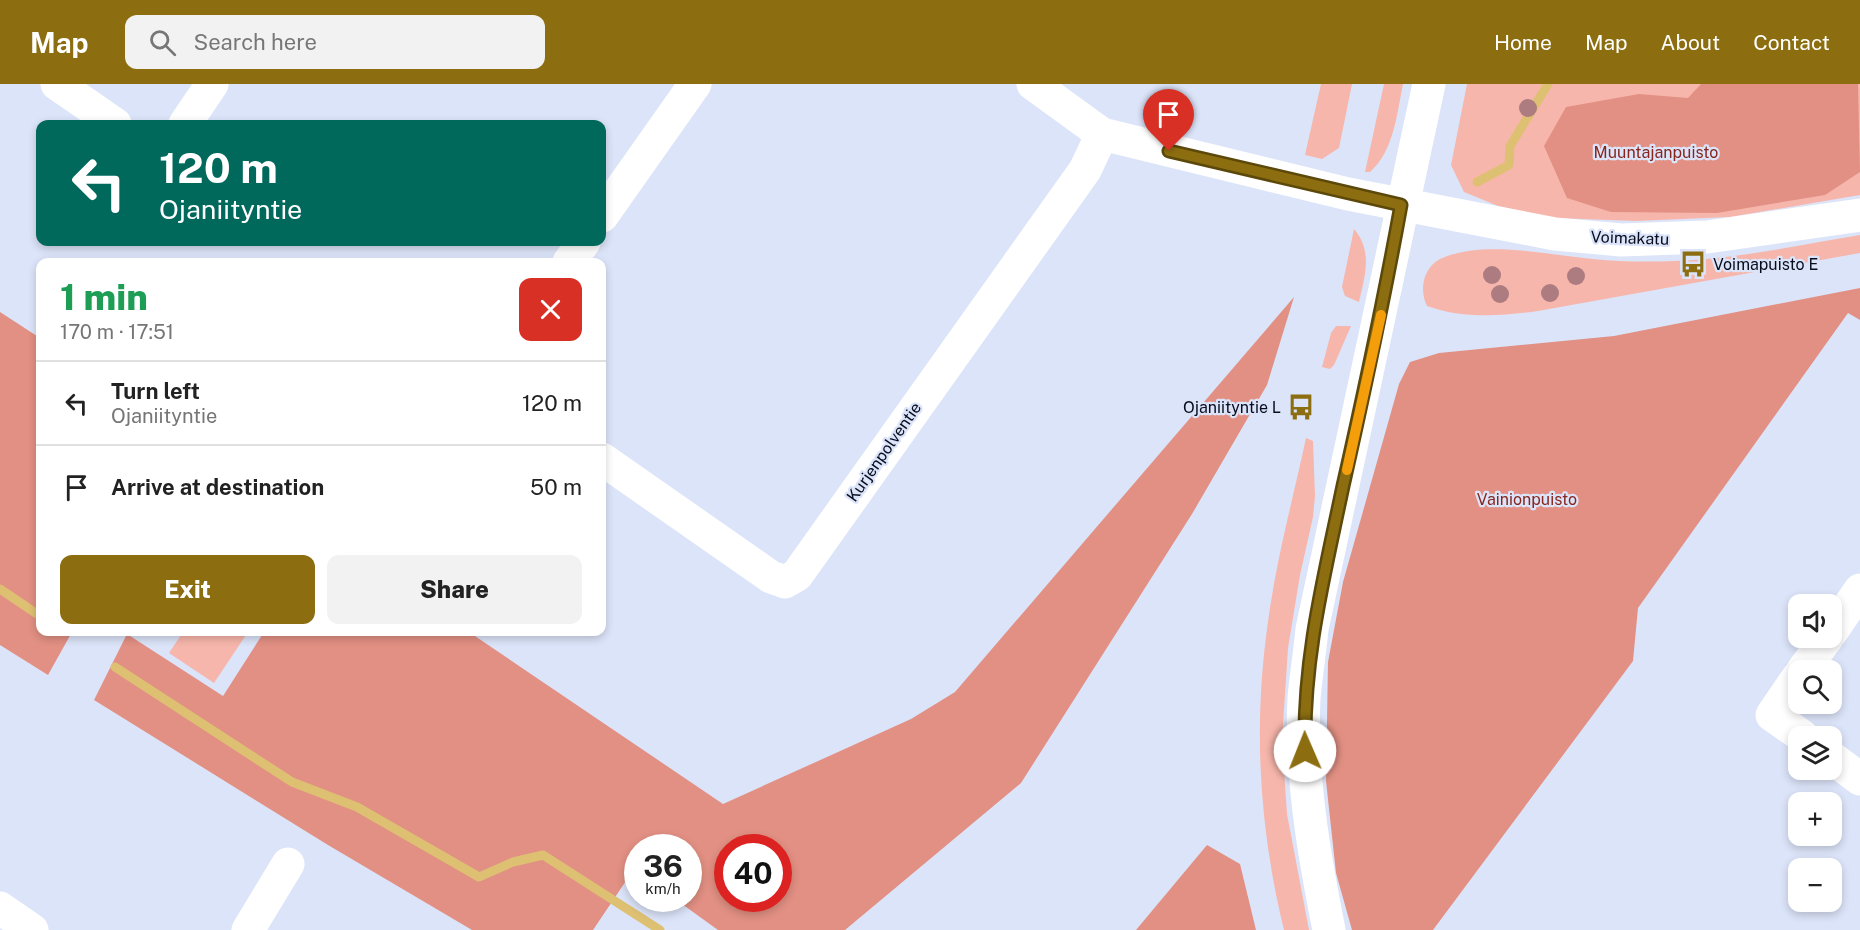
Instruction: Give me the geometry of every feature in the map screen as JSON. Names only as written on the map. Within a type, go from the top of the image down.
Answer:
[{"type":"street","points":[[57,84],[109,120]]},
{"type":"street","points":[[188,120],[212,84]]},
{"type":"street","points":[[606,210],[694,84]]},
{"type":"street","points":[[1033,84],[1102,134]]},
{"type":"street","points":[[1329,930],[1309,804],[1304,698],[1312,629],[1380,319],[1401,205],[1429,84]]},
{"type":"street","name":"Voimakatu","points":[[1102,134],[1401,205],[1555,234],[1621,240],[1707,237],[1860,215]]},
{"type":"street","name":"Kurjenpolventie","points":[[606,462],[771,577],[785,582],[797,575],[1085,170],[1102,134]]},
{"type":"street","points":[[1842,617],[1860,591]]},
{"type":"street","points":[[1788,692],[1772,715],[1788,726]]},
{"type":"street","points":[[1842,766],[1860,779]]},
{"type":"street","points":[[248,930],[288,864]]},
{"type":"street","points":[[0,908],[33,930]]},
{"type":"green space","points":[[1321,84],[1352,84],[1339,148],[1322,159],[1305,155]]},
{"type":"green space","points":[[1384,84],[1403,84],[1396,119],[1384,153],[1370,172],[1365,172]]},
{"type":"green space","name":"Muuntajanpuisto","points":[[1467,84],[1860,84],[1860,195],[1730,217],[1636,221],[1555,218],[1498,206],[1464,192],[1451,165]]},
{"type":"green space","name":"Muuntajanpuisto","points":[[1701,84],[1858,84],[1860,172],[1825,195],[1717,213],[1611,212],[1567,198],[1544,146],[1566,107],[1639,94],[1688,98]]},
{"type":"green space","points":[[1354,229],[1360,237],[1366,255],[1359,302],[1345,296],[1342,287]]},
{"type":"green space","points":[[1860,235],[1860,253],[1538,311],[1496,315],[1454,313],[1427,306],[1423,293],[1426,274],[1434,263],[1457,253],[1476,250],[1516,250],[1613,261],[1675,261],[1745,255]]},
{"type":"green space","name":"Vainionpuisto","points":[[1860,288],[1860,320],[1848,313],[1638,608],[1633,661],[1433,930],[1352,930],[1336,873],[1326,781],[1328,662],[1343,582],[1399,384],[1410,362],[1439,353],[1614,336]]},
{"type":"green space","points":[[1294,297],[1267,385],[1192,514],[1021,783],[845,930],[718,930],[693,912],[702,912],[702,834],[624,834],[624,884],[593,930],[472,930],[328,845],[94,700],[126,636],[130,636],[223,696],[261,636],[475,636],[723,804],[911,719],[955,692]]},
{"type":"green space","points":[[0,312],[36,335],[36,636],[70,636],[48,675],[0,645]]},
{"type":"green space","points":[[1336,326],[1351,326],[1334,365],[1330,369],[1322,367],[1331,333]]},
{"type":"green space","points":[[1306,438],[1313,441],[1315,496],[1288,648],[1282,740],[1287,814],[1309,930],[1284,930],[1264,815],[1261,777],[1261,700],[1263,661],[1271,599]]},
{"type":"green space","points":[[180,636],[245,636],[214,683],[169,653]]},
{"type":"green space","points":[[1207,845],[1240,864],[1256,930],[1136,930]]},
{"type":"waterway","points":[[1477,182],[1509,165],[1510,146],[1548,84]]},
{"type":"waterway","points":[[0,589],[36,613]]},
{"type":"waterway","points":[[115,667],[292,782],[357,807],[479,877],[513,862],[543,855],[660,930]]},
{"type":"slow traffic","points":[[1347,470],[1381,315]]},
{"type":"place","name":"Voimapuisto E","points":[[1693,264]]},
{"type":"place","name":"Ojaniityntie L","points":[[1301,407]]},
{"type":"route","points":[[1169,151],[1401,205],[1380,319],[1312,629],[1304,698],[1305,751]]}]
